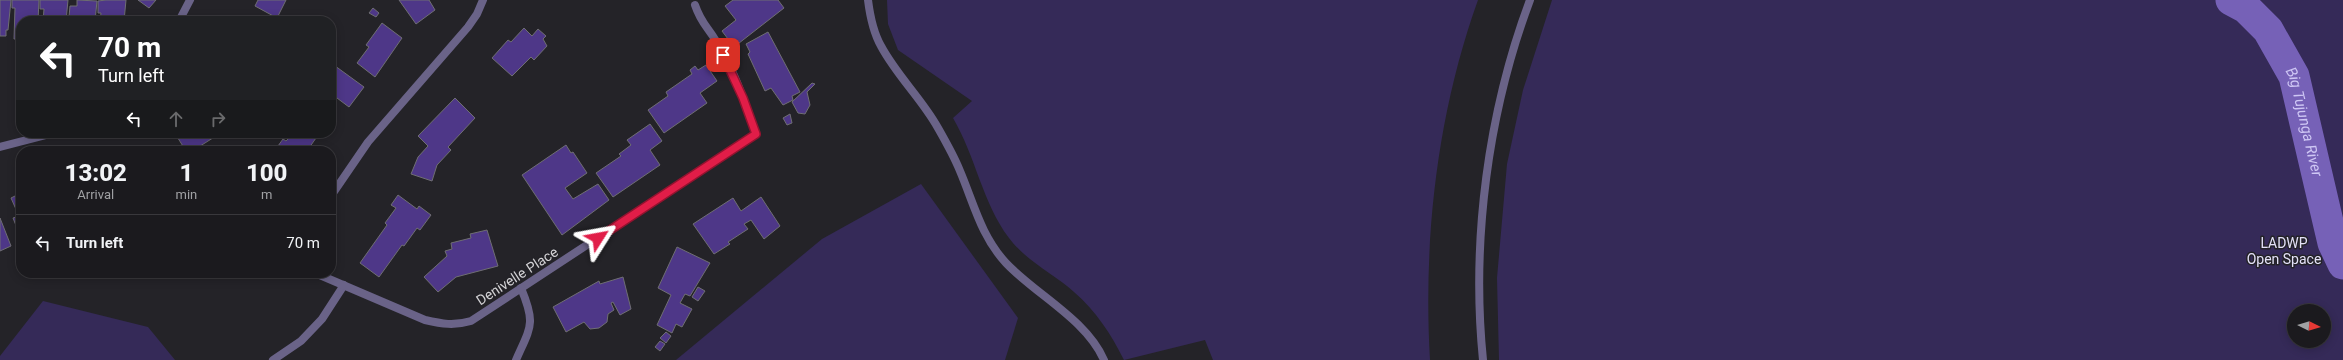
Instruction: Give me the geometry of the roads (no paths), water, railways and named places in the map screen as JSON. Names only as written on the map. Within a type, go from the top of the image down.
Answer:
[{"type":"street","points":[[182,16],[190,0]]},
{"type":"street","points":[[336,189],[368,142],[468,27],[477,14],[483,0]]},
{"type":"street","points":[[868,0],[871,20],[880,46],[894,68],[912,88],[938,128],[960,171],[978,221],[995,250],[1019,276],[1072,319],[1091,340],[1104,360]]},
{"type":"street","points":[[1483,360],[1481,261],[1484,202],[1501,97],[1530,0]]},
{"type":"street","name":"Denivelle Place","points":[[326,278],[425,320],[443,325],[457,325],[471,321],[756,134],[743,98],[716,41],[700,20],[695,5]]},
{"type":"street","points":[[0,147],[35,138]]},
{"type":"street","points":[[273,360],[301,341],[322,319],[344,286]]},
{"type":"street","points":[[516,360],[531,323],[531,311],[521,288]]},
{"type":"waterway","name":"Big Tujunga River","points":[[2231,0],[2246,8],[2268,30],[2294,76],[2333,243],[2343,264]]},
{"type":"park label","name":"LADWP Open Space","points":[[2284,252]]}]
